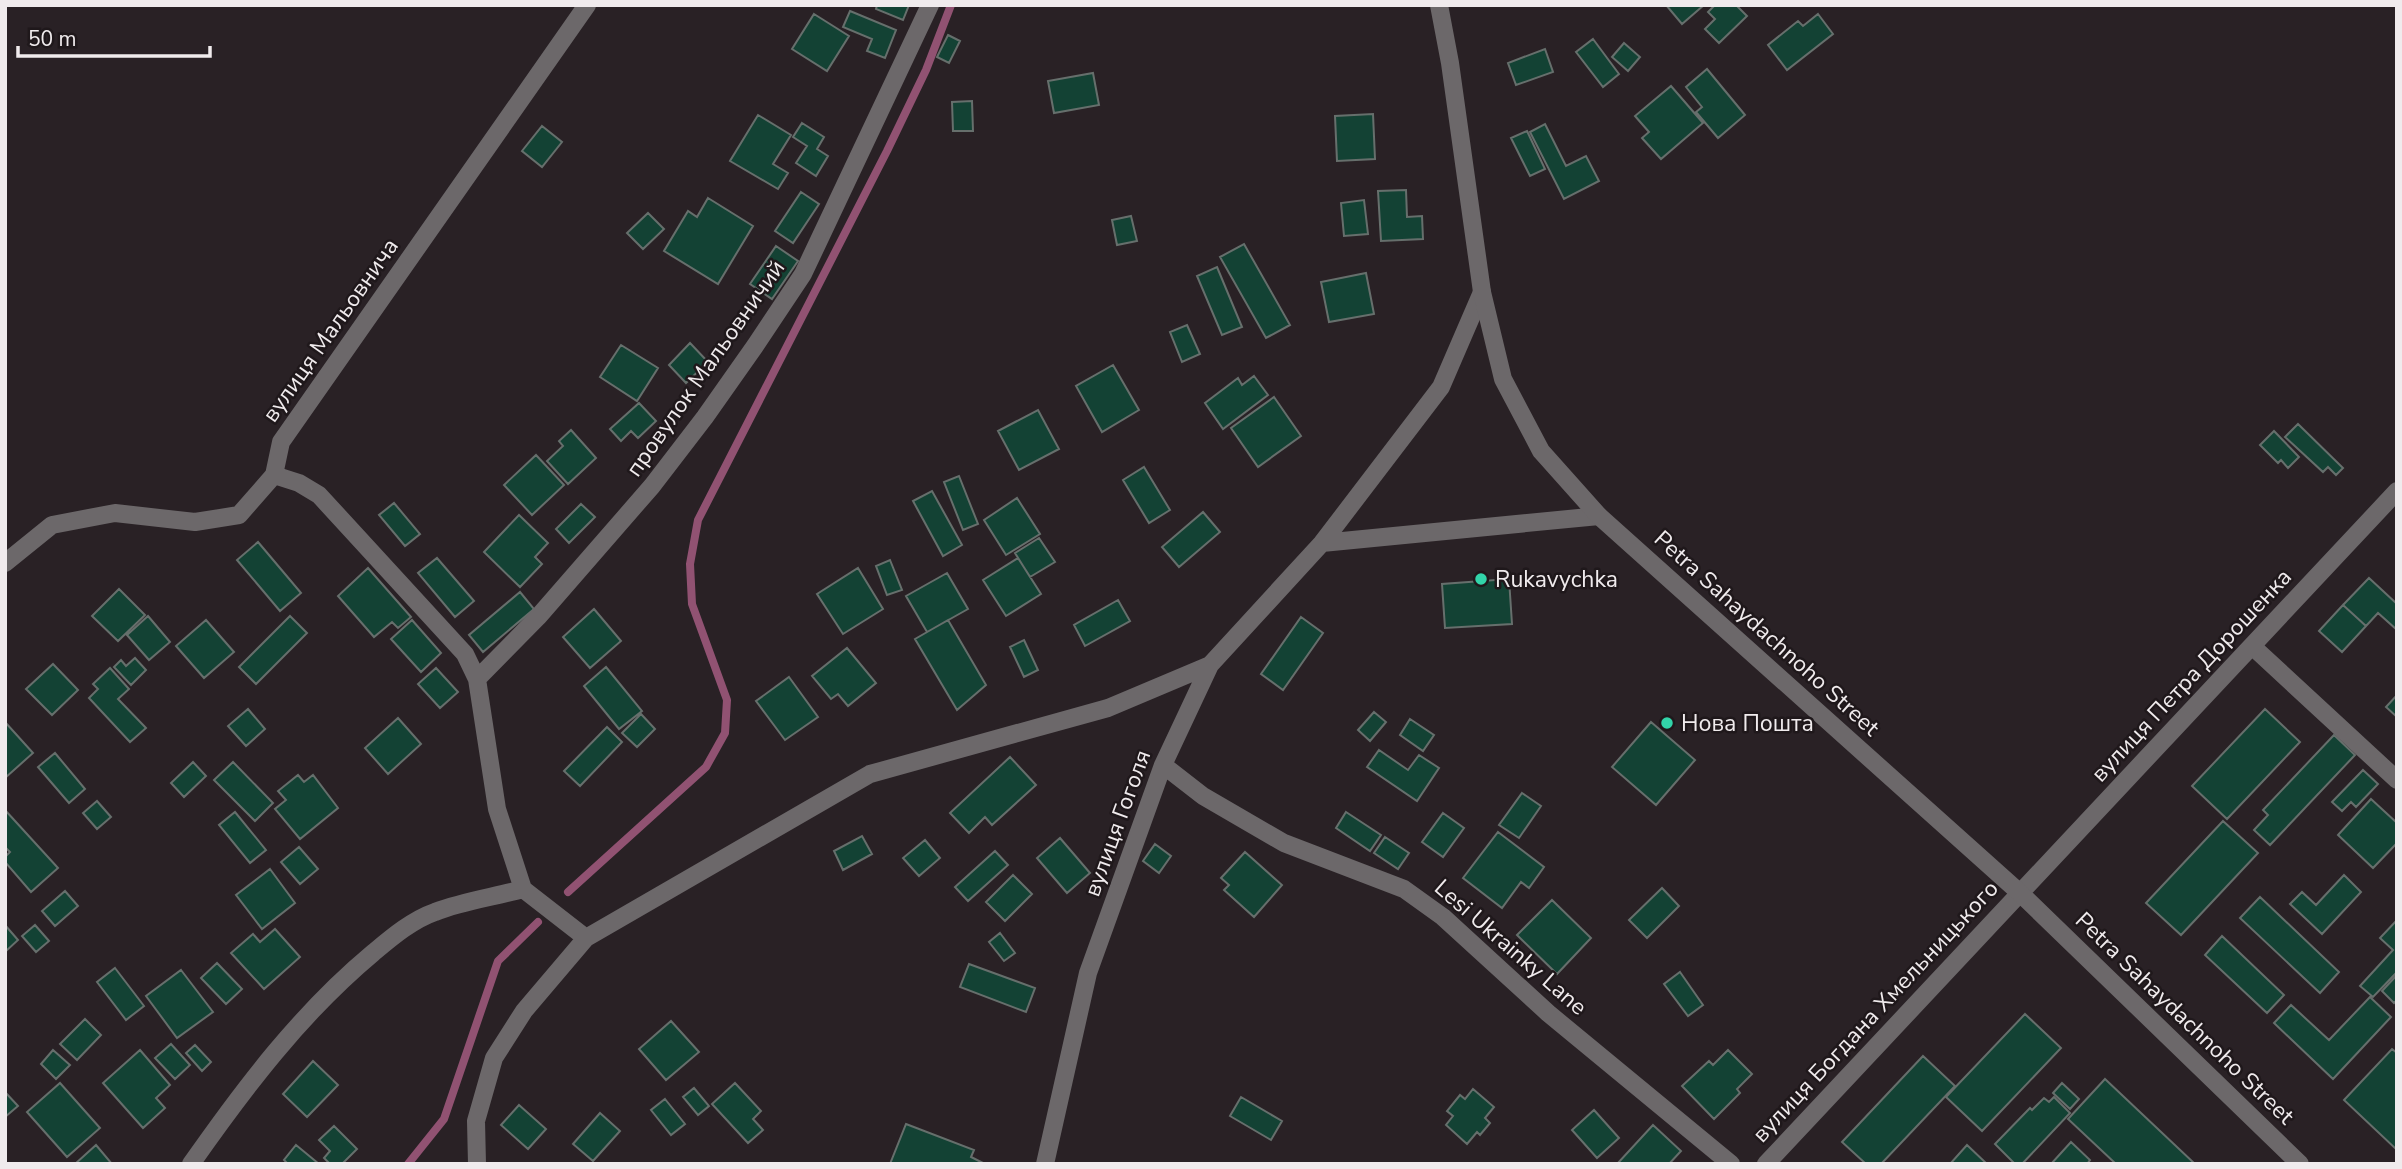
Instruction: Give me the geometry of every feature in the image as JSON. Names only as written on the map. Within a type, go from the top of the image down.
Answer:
[{"type":"street","name":"вулиця Мальовнича","points":[[5,563],[51,525],[115,513],[195,522],[239,515],[274,475],[281,442],[587,5]]},
{"type":"street","name":"провулок Мальовничий","points":[[477,679],[538,617],[652,486],[755,346],[803,274],[930,5]]},
{"type":"street","name":"Petra Sahaydachnoho Street","points":[[1439,5],[1450,63],[1482,292],[1503,379],[1541,451],[1599,516],[2020,893],[2300,1164]]},
{"type":"street","name":"вулиця Гоголя","points":[[1045,1164],[1088,973],[1163,765],[1210,665],[1322,542],[1441,387],[1482,292]]},
{"type":"street","points":[[274,475],[299,483],[320,495],[337,511],[464,654],[477,679],[497,809],[523,889],[586,938]]},
{"type":"street","name":"вулиця Петра Дорошенка","points":[[2020,893],[2397,491]]},
{"type":"street","points":[[1322,542],[1599,516]]},
{"type":"street","points":[[2252,646],[2397,780]]},
{"type":"street","points":[[477,1164],[476,1121],[494,1058],[523,1011],[586,938],[870,774],[1108,708],[1210,665]]},
{"type":"street","name":"Lesi Ukrainky Lane","points":[[1163,765],[1203,796],[1283,843],[1404,889],[1443,917],[1548,1013],[1731,1164]]},
{"type":"street","points":[[191,1164],[233,1104],[288,1035],[344,978],[394,936],[433,912],[523,889]]},
{"type":"street","name":"вулиця Богдана Хмельницького","points":[[1766,1164],[2020,893]]},
{"type":"building","points":[[877,5],[909,5],[903,20],[876,9]]},
{"type":"building","points":[[1666,5],[1704,5],[1682,24]]},
{"type":"building","points":[[1715,5],[1736,5],[1747,16],[1719,43],[1705,29],[1715,19],[1708,12]]},
{"type":"building","points":[[850,11],[896,30],[885,58],[867,51],[872,39],[843,27]]},
{"type":"building","points":[[814,14],[849,36],[827,71],[792,49]]},
{"type":"building","points":[[1818,14],[1833,34],[1787,70],[1768,45],[1798,21],[1803,26]]},
{"type":"building","points":[[948,35],[960,41],[949,63],[937,57]]},
{"type":"building","points":[[1593,39],[1619,74],[1603,87],[1576,52]]},
{"type":"building","points":[[1624,43],[1640,57],[1628,71],[1612,57]]},
{"type":"building","points":[[1545,49],[1553,72],[1516,85],[1508,63]]},
{"type":"building","points":[[1707,69],[1745,115],[1718,138],[1696,112],[1702,107],[1686,87]]},
{"type":"building","points":[[1093,73],[1099,105],[1054,113],[1048,81]]},
{"type":"building","points":[[1671,86],[1703,123],[1661,159],[1642,138],[1649,132],[1635,116]]},
{"type":"building","points":[[972,101],[973,131],[953,131],[952,102]]},
{"type":"building","points":[[1373,114],[1375,159],[1337,161],[1335,116]]},
{"type":"building","points":[[758,115],[791,135],[773,164],[788,173],[778,189],[730,161]]},
{"type":"building","points":[[802,123],[824,137],[817,149],[828,156],[816,176],[796,163],[807,146],[793,137]]},
{"type":"building","points":[[1545,124],[1566,166],[1586,156],[1599,181],[1564,199],[1530,132]]},
{"type":"building","points":[[542,126],[562,142],[542,167],[522,151]]},
{"type":"building","points":[[1527,131],[1545,169],[1530,176],[1511,138]]},
{"type":"building","points":[[1406,190],[1407,217],[1422,216],[1423,239],[1381,241],[1378,191]]},
{"type":"building","points":[[801,192],[819,204],[793,243],[775,231]]},
{"type":"building","points":[[708,198],[753,226],[718,284],[664,251],[688,211],[697,217]]},
{"type":"building","points":[[1364,200],[1368,234],[1344,236],[1341,203]]},
{"type":"building","points":[[648,213],[664,229],[643,249],[627,233]]},
{"type":"building","points":[[1131,216],[1137,241],[1117,245],[1112,220]]},
{"type":"building","points":[[1244,244],[1290,325],[1266,338],[1220,257]]},
{"type":"building","points":[[776,246],[798,261],[772,299],[750,284]]},
{"type":"building","points":[[1217,267],[1242,327],[1222,335],[1197,276]]},
{"type":"building","points":[[1366,273],[1374,314],[1329,322],[1321,282]]},
{"type":"building","points":[[1187,325],[1200,354],[1182,362],[1170,332]]},
{"type":"building","points":[[690,343],[708,362],[686,383],[669,365]]},
{"type":"building","points":[[621,345],[658,368],[637,401],[600,377]]},
{"type":"building","points":[[1113,365],[1139,410],[1102,432],[1076,386]]},
{"type":"building","points":[[1254,376],[1268,395],[1223,429],[1205,403],[1238,378],[1242,385]]},
{"type":"building","points":[[1274,397],[1301,436],[1258,467],[1231,428]]},
{"type":"building","points":[[639,403],[656,421],[638,438],[631,431],[621,441],[610,429]]},
{"type":"building","points":[[1038,410],[1059,449],[1019,470],[998,431]]},
{"type":"building","points":[[2298,424],[2343,468],[2336,475],[2328,467],[2323,472],[2285,437]]},
{"type":"building","points":[[571,430],[596,458],[568,484],[547,461],[563,446],[559,441]]},
{"type":"building","points":[[2274,431],[2299,457],[2288,468],[2281,460],[2278,463],[2260,445]]},
{"type":"building","points":[[536,455],[564,485],[532,515],[504,485]]},
{"type":"building","points":[[1144,467],[1170,510],[1149,523],[1123,480]]},
{"type":"building","points":[[959,476],[978,524],[963,530],[944,482]]},
{"type":"building","points":[[932,491],[962,545],[943,556],[913,501]]},
{"type":"building","points":[[1017,498],[1040,534],[1006,555],[984,520]]},
{"type":"building","points":[[394,503],[420,534],[405,546],[379,515]]},
{"type":"building","points":[[581,504],[595,517],[569,543],[556,529]]},
{"type":"building","points":[[1203,512],[1220,532],[1179,567],[1162,547]]},
{"type":"building","points":[[519,515],[548,543],[535,557],[542,564],[520,587],[484,552]]},
{"type":"building","points":[[1039,538],[1055,562],[1030,577],[1015,553]]},
{"type":"building","points":[[258,542],[301,593],[280,611],[237,560]]},
{"type":"building","points":[[437,558],[474,601],[455,617],[418,573]]},
{"type":"building","points":[[1018,558],[1041,594],[1006,616],[983,580]]},
{"type":"building","points":[[890,560],[902,590],[887,595],[876,566]]},
{"type":"building","points":[[368,568],[411,617],[398,628],[392,622],[374,637],[338,596]]},
{"type":"building","points":[[858,568],[883,609],[843,634],[817,594]]},
{"type":"building","points":[[947,573],[968,609],[927,632],[906,596]]},
{"type":"building","points":[[2369,578],[2397,604],[2396,629],[2378,613],[2366,626],[2343,605]]},
{"type":"building","points":[[1509,579],[1512,624],[1445,628],[1442,584]]},
{"type":"building","points":[[119,589],[145,615],[118,641],[92,616]]},
{"type":"building","points":[[520,592],[534,609],[483,652],[469,635]]},
{"type":"building","points":[[1118,600],[1130,621],[1085,646],[1074,625]]},
{"type":"building","points":[[2343,605],[2366,626],[2342,652],[2319,631]]},
{"type":"building","points":[[594,609],[621,641],[590,668],[563,637]]},
{"type":"building","points":[[148,616],[170,642],[149,660],[127,635]]},
{"type":"building","points":[[290,616],[307,633],[256,684],[239,667]]},
{"type":"building","points":[[1301,617],[1323,633],[1283,690],[1261,674]]},
{"type":"building","points":[[206,620],[234,652],[204,678],[176,646]]},
{"type":"building","points":[[412,620],[441,653],[421,672],[391,639]]},
{"type":"building","points":[[948,620],[986,685],[957,710],[915,639]]},
{"type":"building","points":[[1024,640],[1038,670],[1024,677],[1010,647]]},
{"type":"building","points":[[847,648],[876,683],[848,706],[838,694],[831,699],[812,676]]},
{"type":"building","points":[[135,658],[146,670],[131,685],[114,667],[121,660],[126,666]]},
{"type":"building","points":[[53,664],[78,690],[52,715],[26,689]]},
{"type":"building","points":[[606,667],[642,711],[619,729],[584,686]]},
{"type":"building","points":[[110,668],[129,689],[118,699],[146,728],[130,742],[89,698],[98,689],[93,684]]},
{"type":"building","points":[[436,668],[458,692],[440,708],[418,684]]},
{"type":"building","points":[[789,677],[818,717],[785,740],[756,701]]},
{"type":"building","points":[[2397,695],[2397,717],[2386,707]]},
{"type":"building","points":[[248,709],[265,729],[246,746],[228,726]]},
{"type":"building","points":[[2265,709],[2300,742],[2227,819],[2192,786]]},
{"type":"building","points":[[1374,712],[1386,722],[1370,741],[1358,730]]},
{"type":"building","points":[[641,714],[655,729],[637,747],[622,733]]},
{"type":"building","points":[[398,718],[421,744],[388,774],[365,748]]},
{"type":"building","points":[[1410,719],[1434,735],[1423,751],[1400,735]]},
{"type":"building","points":[[5,722],[33,753],[5,778]]},
{"type":"building","points":[[1651,722],[1695,760],[1656,805],[1612,767]]},
{"type":"building","points":[[607,727],[622,742],[580,786],[564,771]]},
{"type":"building","points":[[2334,735],[2355,755],[2270,845],[2254,830],[2268,815],[2263,810]]},
{"type":"building","points":[[1379,750],[1408,770],[1419,755],[1439,768],[1417,801],[1367,767]]},
{"type":"building","points":[[55,753],[85,789],[69,803],[38,767]]},
{"type":"building","points":[[1010,757],[1036,785],[992,825],[985,817],[969,833],[950,813]]},
{"type":"building","points":[[193,762],[206,776],[184,797],[171,783]]},
{"type":"building","points":[[233,762],[273,803],[255,821],[214,780]]},
{"type":"building","points":[[2363,770],[2378,784],[2356,807],[2351,802],[2342,811],[2332,802]]},
{"type":"building","points":[[298,775],[304,782],[313,775],[338,808],[300,839],[275,809],[286,800],[278,791]]},
{"type":"building","points":[[1522,793],[1541,806],[1519,838],[1499,825]]},
{"type":"building","points":[[2371,799],[2397,823],[2397,843],[2373,868],[2338,835]]},
{"type":"building","points":[[97,801],[111,817],[97,829],[83,813]]},
{"type":"building","points":[[5,810],[58,868],[31,892],[5,862],[5,857],[10,852],[5,847]]},
{"type":"building","points":[[235,812],[266,850],[250,863],[219,825]]},
{"type":"building","points":[[1346,812],[1381,835],[1370,851],[1336,828]]},
{"type":"building","points":[[1443,813],[1464,828],[1443,857],[1422,842]]},
{"type":"building","points":[[2223,821],[2258,853],[2181,935],[2146,903]]},
{"type":"building","points":[[1498,832],[1544,867],[1529,888],[1521,882],[1502,908],[1463,878]]},
{"type":"building","points":[[862,836],[872,854],[843,870],[834,851]]},
{"type":"building","points":[[1385,837],[1409,853],[1398,869],[1374,853]]},
{"type":"building","points":[[1060,838],[1090,873],[1067,893],[1037,858]]},
{"type":"building","points":[[925,840],[940,858],[919,876],[903,858]]},
{"type":"building","points":[[1155,844],[1171,856],[1159,873],[1143,861]]},
{"type":"building","points":[[299,847],[318,869],[300,884],[281,862]]},
{"type":"building","points":[[995,851],[1008,865],[968,901],[955,887]]},
{"type":"building","points":[[1245,852],[1282,885],[1254,917],[1224,890],[1229,885],[1221,878]]},
{"type":"building","points":[[270,869],[295,903],[262,929],[236,895]]},
{"type":"building","points":[[1013,875],[1032,894],[1005,921],[986,902]]},
{"type":"building","points":[[2344,875],[2361,892],[2322,934],[2290,904],[2302,892],[2316,905]]},
{"type":"building","points":[[1662,888],[1679,906],[1647,938],[1629,920]]},
{"type":"building","points":[[65,891],[78,906],[55,926],[42,911]]},
{"type":"building","points":[[2260,897],[2339,972],[2320,993],[2240,918]]},
{"type":"building","points":[[1552,900],[1591,938],[1557,974],[1517,935]]},
{"type":"building","points":[[2397,920],[2397,972],[2373,997],[2360,986],[2393,950],[2380,938]]},
{"type":"building","points":[[5,925],[18,940],[5,952]]},
{"type":"building","points":[[35,925],[49,941],[36,952],[22,936]]},
{"type":"building","points":[[275,929],[300,957],[264,989],[231,953],[253,934],[260,942]]},
{"type":"building","points":[[1000,933],[1015,953],[1004,961],[989,942]]},
{"type":"building","points":[[2222,936],[2284,995],[2267,1013],[2205,955]]},
{"type":"building","points":[[217,963],[242,989],[226,1004],[201,978]]},
{"type":"building","points":[[969,964],[1035,988],[1026,1012],[960,987]]},
{"type":"building","points":[[115,968],[144,1006],[126,1020],[97,982]]},
{"type":"building","points":[[181,970],[213,1012],[177,1038],[146,996]]},
{"type":"building","points":[[1680,972],[1703,1005],[1688,1016],[1664,984]]},
{"type":"building","points":[[2397,975],[2397,1000],[2394,1003],[2382,991]]},
{"type":"building","points":[[2370,997],[2391,1017],[2333,1079],[2274,1023],[2291,1005],[2329,1040]]},
{"type":"building","points":[[2025,1014],[2061,1048],[1982,1131],[1946,1097]]},
{"type":"building","points":[[85,1019],[101,1035],[77,1060],[60,1044]]},
{"type":"building","points":[[671,1021],[699,1052],[666,1080],[639,1049]]},
{"type":"building","points":[[171,1044],[190,1065],[175,1079],[155,1058]]},
{"type":"building","points":[[195,1045],[211,1062],[202,1071],[186,1053]]},
{"type":"building","points":[[2392,1049],[2397,1053],[2397,1150],[2344,1100]]},
{"type":"building","points":[[53,1050],[70,1065],[56,1079],[41,1064]]},
{"type":"building","points":[[140,1050],[170,1085],[156,1098],[165,1108],[143,1128],[103,1083]]},
{"type":"building","points":[[1728,1050],[1752,1074],[1737,1089],[1740,1093],[1714,1119],[1682,1086],[1709,1061],[1713,1065]]},
{"type":"building","points":[[1923,1056],[1955,1086],[1881,1164],[1866,1164],[1842,1142]]},
{"type":"building","points":[[313,1061],[338,1085],[307,1117],[283,1094]]},
{"type":"building","points":[[2105,1079],[2195,1164],[2116,1164],[2068,1119]]},
{"type":"building","points":[[60,1083],[100,1128],[67,1157],[27,1112]]},
{"type":"building","points":[[735,1083],[761,1111],[753,1119],[763,1130],[748,1143],[712,1104]]},
{"type":"building","points":[[2062,1083],[2079,1099],[2070,1109],[2053,1093]]},
{"type":"building","points":[[694,1088],[709,1106],[698,1115],[683,1097]]},
{"type":"building","points":[[1473,1089],[1494,1107],[1485,1118],[1490,1123],[1480,1135],[1477,1132],[1467,1144],[1446,1125],[1453,1116],[1447,1111],[1460,1095],[1465,1099]]},
{"type":"building","points":[[5,1092],[18,1106],[5,1117]]},
{"type":"building","points":[[1241,1097],[1282,1121],[1271,1140],[1230,1116]]},
{"type":"building","points":[[2054,1097],[2070,1113],[2022,1164],[2015,1164],[1995,1144],[2030,1108],[2032,1110],[2044,1098],[2049,1102]]},
{"type":"building","points":[[665,1099],[685,1124],[671,1135],[651,1110]]},
{"type":"building","points":[[519,1105],[546,1129],[528,1149],[501,1125]]},
{"type":"building","points":[[1594,1110],[1619,1138],[1597,1158],[1572,1130]]},
{"type":"building","points":[[600,1113],[620,1131],[593,1161],[573,1144]]},
{"type":"building","points":[[906,1124],[974,1150],[971,1157],[985,1164],[890,1164]]},
{"type":"building","points":[[1653,1125],[1681,1151],[1669,1164],[1617,1164]]},
{"type":"building","points":[[334,1126],[357,1149],[342,1164],[330,1164],[324,1158],[330,1151],[319,1140]]},
{"type":"building","points":[[2071,1142],[2090,1160],[2087,1164],[2051,1164]]},
{"type":"building","points":[[96,1145],[112,1164],[75,1164]]},
{"type":"building","points":[[296,1145],[319,1164],[288,1164],[284,1160]]},
{"type":"building","points":[[1967,1145],[1987,1164],[1950,1164]]},
{"type":"waterway","points":[[568,892],[706,767],[725,733],[727,700],[692,604],[690,564],[698,520],[887,151],[926,70],[951,5]]},
{"type":"waterway","points":[[408,1164],[444,1119],[498,961],[538,922]]},
{"type":"place","name":"Rukavychka","points":[[1481,579]]},
{"type":"place","name":"Нова Пошта","points":[[1667,723]]}]
